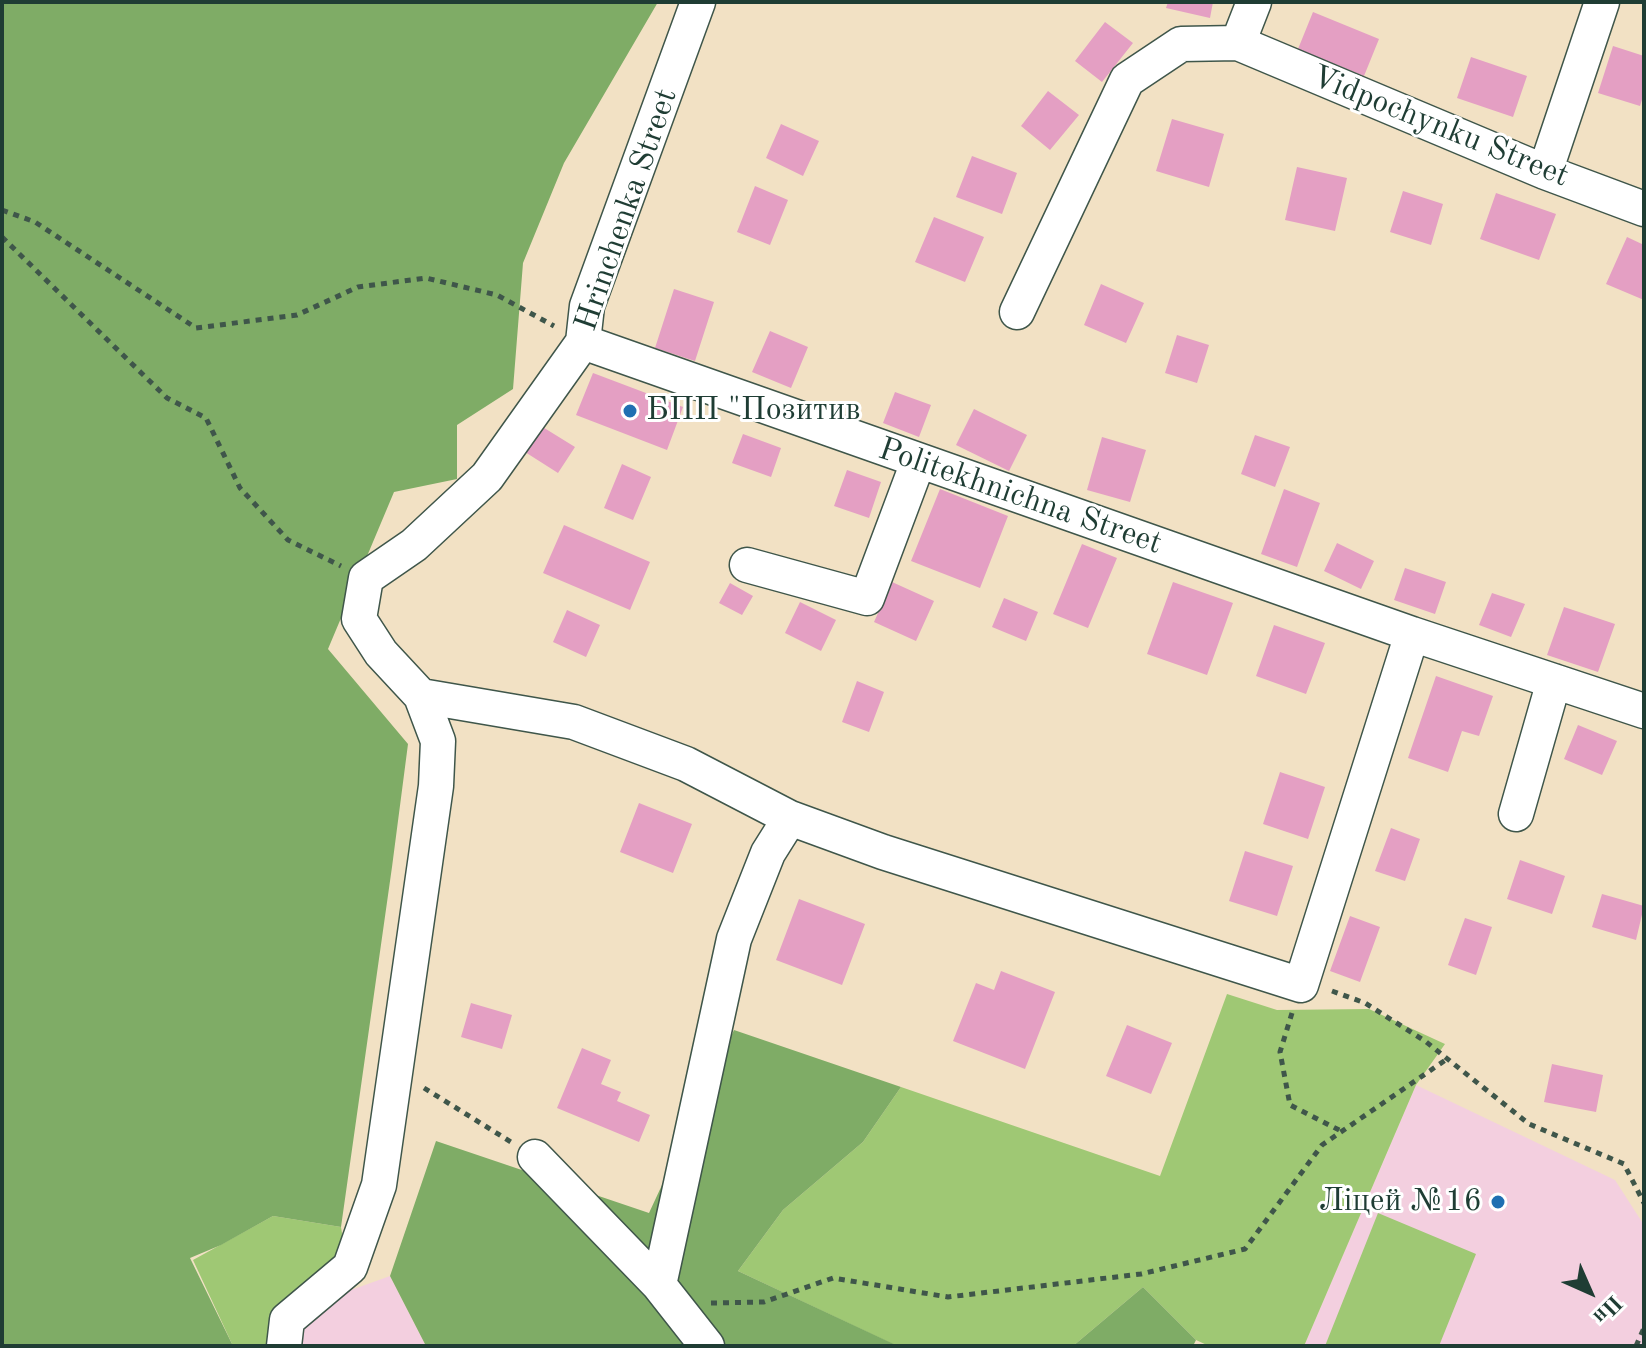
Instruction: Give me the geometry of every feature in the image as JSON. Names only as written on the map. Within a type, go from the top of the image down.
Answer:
[{"type":"street","name":"Hrinchenka Street","points":[[366,578],[414,545],[487,477],[583,342],[587,306],[698,2]]},
{"type":"street","points":[[1238,43],[1254,2]]},
{"type":"street","points":[[1545,172],[1602,2]]},
{"type":"street","name":"Vidpochynku Street","points":[[1017,312],[1127,80],[1181,44],[1238,43],[1545,172],[1644,209]]},
{"type":"street","name":"Politekhnichna Street","points":[[583,342],[1412,634],[1644,711]]},
{"type":"street","points":[[747,565],[867,598],[918,462]]},
{"type":"street","points":[[284,1346],[287,1320],[350,1267],[379,1185],[436,786],[438,741],[421,696],[381,653],[359,619],[366,578]]},
{"type":"street","points":[[421,696],[574,722],[686,764],[790,818],[883,852],[1301,985],[1412,634]]},
{"type":"street","points":[[1516,814],[1554,681]]},
{"type":"street","points":[[666,1295],[734,939],[768,853],[790,818]]},
{"type":"street","points":[[535,1157],[666,1295],[707,1346]]},
{"type":"path","points":[[2,210],[35,222],[196,328],[297,315],[358,287],[426,278],[497,295],[583,342]]},
{"type":"path","points":[[2,237],[167,398],[206,418],[240,488],[288,540],[366,578]]},
{"type":"path","points":[[1341,1131],[1290,1105],[1280,1052],[1301,985],[1334,991],[1365,1003],[1447,1059],[1529,1124],[1624,1164],[1644,1203]]},
{"type":"path","points":[[666,1295],[764,1302],[833,1278],[948,1297],[1141,1274],[1245,1249],[1322,1145],[1447,1059]]},
{"type":"path","points":[[397,1070],[535,1157]]},
{"type":"path","points":[[1636,1346],[1644,1328]]},
{"type":"shaded area","name":"Ліцей №16","points":[[1416,1085],[1615,1180],[1644,1225],[1644,1346],[1304,1346]]},
{"type":"shaded area","points":[[390,1276],[426,1346],[284,1346],[304,1307]]},
{"type":"green space","points":[[2,2],[658,2],[564,163],[523,263],[513,389],[457,425],[457,479],[394,492],[328,649],[408,744],[392,867],[341,1227],[273,1216],[190,1258],[233,1346],[2,1346]]},
{"type":"green space","points":[[1227,994],[1277,1010],[1369,1009],[1445,1044],[1416,1085],[1304,1346],[1209,1346],[1196,1340],[1143,1287],[1073,1346],[897,1346],[738,1271],[783,1210],[863,1142],[901,1087],[1160,1176]]},
{"type":"green space","points":[[734,1030],[901,1087],[863,1142],[783,1210],[738,1271],[898,1346],[426,1346],[390,1276],[436,1141],[649,1213]]},
{"type":"green space","points":[[1378,1213],[1476,1254],[1439,1346],[1325,1346]]},
{"type":"green space","points":[[273,1216],[341,1227],[347,1264],[281,1346],[233,1346],[193,1260]]},
{"type":"green space","points":[[1143,1287],[1196,1340],[1193,1346],[1073,1346]]},
{"type":"building","points":[[1168,2],[1213,2],[1210,18],[1166,8]]},
{"type":"building","points":[[1313,12],[1379,39],[1364,76],[1298,49]]},
{"type":"building","points":[[1105,22],[1133,43],[1102,82],[1075,61]]},
{"type":"building","points":[[1613,46],[1644,56],[1644,93],[1640,106],[1598,93]]},
{"type":"building","points":[[1471,57],[1527,76],[1513,117],[1457,98]]},
{"type":"building","points":[[1048,91],[1079,115],[1050,150],[1021,126]]},
{"type":"building","points":[[1172,119],[1224,134],[1209,187],[1156,171]]},
{"type":"building","points":[[781,124],[819,141],[803,176],[766,158]]},
{"type":"building","points":[[972,156],[1017,173],[1002,214],[956,197]]},
{"type":"building","points":[[1297,167],[1347,178],[1335,231],[1285,220]]},
{"type":"building","points":[[755,186],[788,200],[770,245],[737,232]]},
{"type":"building","points":[[1403,191],[1443,204],[1431,245],[1390,232]]},
{"type":"building","points":[[1496,193],[1556,214],[1539,260],[1480,239]]},
{"type":"building","points":[[934,217],[984,237],[965,282],[915,262]]},
{"type":"building","points":[[1627,237],[1644,245],[1644,300],[1606,284]]},
{"type":"building","points":[[1101,284],[1144,303],[1126,343],[1084,325]]},
{"type":"building","points":[[674,289],[714,302],[695,361],[655,348]]},
{"type":"building","points":[[770,331],[808,347],[791,388],[752,372]]},
{"type":"building","points":[[1177,335],[1209,345],[1197,383],[1165,373]]},
{"type":"building","name":"БПП \"Позитив","points":[[593,373],[683,407],[667,450],[576,415]]},
{"type":"building","points":[[895,392],[931,405],[919,437],[883,423]]},
{"type":"building","points":[[974,409],[1027,435],[1009,471],[956,445]]},
{"type":"building","points":[[541,426],[575,447],[558,473],[525,452]]},
{"type":"building","points":[[743,434],[781,448],[771,477],[732,463]]},
{"type":"building","points":[[1255,435],[1290,447],[1275,487],[1241,474]]},
{"type":"building","points":[[1102,437],[1146,450],[1130,502],[1087,490]]},
{"type":"building","points":[[622,464],[651,477],[633,520],[604,508]]},
{"type":"building","points":[[847,470],[881,482],[869,518],[834,506]]},
{"type":"building","points":[[940,489],[1008,516],[980,588],[911,561]]},
{"type":"building","points":[[1284,489],[1320,503],[1297,567],[1261,554]]},
{"type":"building","points":[[564,525],[650,562],[630,610],[543,573]]},
{"type":"building","points":[[1337,543],[1374,561],[1361,589],[1324,571]]},
{"type":"building","points":[[1082,544],[1117,558],[1088,628],[1053,614]]},
{"type":"building","points":[[1405,568],[1446,582],[1435,614],[1394,600]]},
{"type":"building","points":[[892,582],[934,601],[916,641],[874,622]]},
{"type":"building","points":[[1173,582],[1233,603],[1207,675],[1147,654]]},
{"type":"building","points":[[730,583],[753,596],[742,615],[719,603]]},
{"type":"building","points":[[1492,593],[1525,604],[1511,637],[1479,625]]},
{"type":"building","points":[[1004,598],[1038,612],[1026,641],[992,627]]},
{"type":"building","points":[[800,602],[836,620],[821,651],[785,633]]},
{"type":"building","points":[[1564,607],[1615,624],[1598,672],[1547,655]]},
{"type":"building","points":[[567,610],[600,625],[586,657],[553,642]]},
{"type":"building","points":[[1274,625],[1325,643],[1306,694],[1256,676]]},
{"type":"building","points":[[1436,676],[1493,696],[1479,736],[1462,731],[1448,772],[1408,758]]},
{"type":"building","points":[[857,681],[884,692],[869,732],[842,722]]},
{"type":"building","points":[[1578,725],[1617,741],[1602,775],[1564,759]]},
{"type":"building","points":[[1280,772],[1325,787],[1308,839],[1263,824]]},
{"type":"building","points":[[639,803],[692,824],[673,873],[620,852]]},
{"type":"building","points":[[1391,828],[1420,839],[1405,881],[1375,871]]},
{"type":"building","points":[[1245,851],[1293,866],[1277,916],[1229,901]]},
{"type":"building","points":[[1520,860],[1565,876],[1552,914],[1507,899]]},
{"type":"building","points":[[1602,894],[1644,906],[1636,940],[1592,927]]},
{"type":"building","points":[[799,899],[865,924],[842,985],[776,960]]},
{"type":"building","points":[[1350,916],[1380,927],[1360,982],[1330,971]]},
{"type":"building","points":[[1465,918],[1492,927],[1476,975],[1448,965]]},
{"type":"building","points":[[1001,971],[1055,992],[1025,1069],[953,1041],[976,983],[994,990]]},
{"type":"building","points":[[471,1003],[512,1015],[502,1049],[461,1037]]},
{"type":"building","points":[[1127,1025],[1172,1043],[1151,1094],[1106,1076]]},
{"type":"building","points":[[582,1048],[611,1060],[601,1084],[621,1092],[617,1101],[650,1115],[639,1142],[557,1108]]},
{"type":"building","points":[[1552,1064],[1603,1075],[1596,1112],[1544,1102]]},
{"type":"place","name":"БПП \"Позитив","points":[[630,411]]},
{"type":"place","name":"Ліцей №16","points":[[1498,1202]]}]
